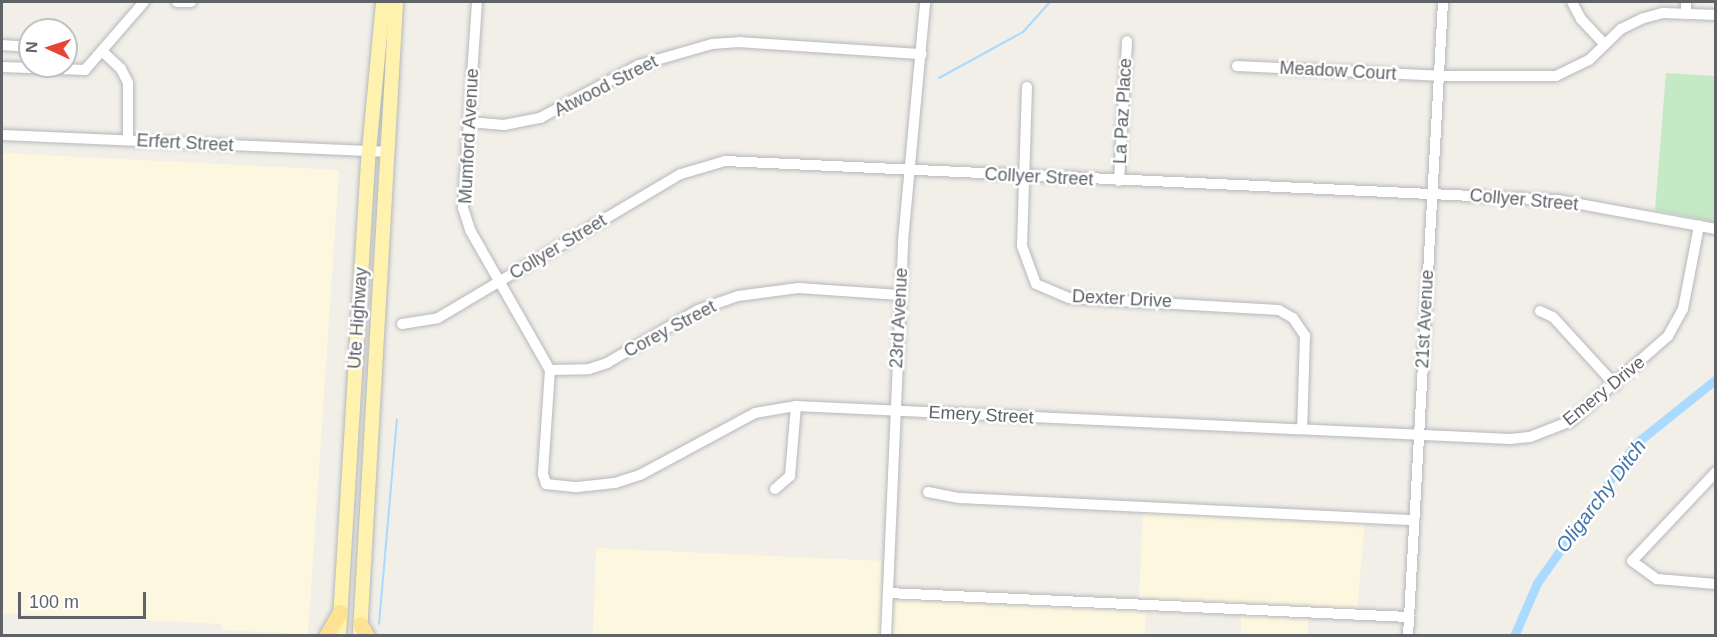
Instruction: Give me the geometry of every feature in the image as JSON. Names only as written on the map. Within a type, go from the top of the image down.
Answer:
[{"type":"highway","points":[[326,636],[340,612]]},
{"type":"main road","name":"Ute Highway","points":[[339,636],[369,151],[383,2]]},
{"type":"main road","name":"Ute Highway","points":[[362,632],[386,152],[396,2]]},
{"type":"street","points":[[78,70],[85,70],[103,52],[144,2]]},
{"type":"street","points":[[177,2],[191,2]]},
{"type":"street","name":"Mumford Avenue","points":[[477,2],[463,208],[470,230],[550,370]]},
{"type":"street","name":"21st Avenue","points":[[1408,636],[1443,2]]},
{"type":"street","points":[[1572,2],[1581,19],[1604,44]]},
{"type":"street","points":[[1686,2],[1686,14]]},
{"type":"street","name":"23rd Avenue","points":[[886,636],[893,411],[908,170],[928,7]]},
{"type":"street","name":"Meadow Court","points":[[1237,66],[1439,76],[1556,76],[1589,60],[1621,29],[1644,18],[1686,14],[1716,15]]},
{"type":"street","name":"La Paz Place","points":[[1119,181],[1127,41]]},
{"type":"street","name":"Atwood Street","points":[[469,122],[504,124],[540,118],[639,65],[712,44],[740,42],[922,54]]},
{"type":"street","points":[[2,45],[18,46]]},
{"type":"street","points":[[103,52],[121,69],[128,83],[128,141]]},
{"type":"street","points":[[2,67],[18,67]]},
{"type":"street","name":"Dexter Drive","points":[[1027,87],[1023,254],[1036,284],[1053,294],[1069,298],[1271,308],[1293,318],[1305,336],[1306,347],[1302,429]]},
{"type":"street","name":"Erfert Street","points":[[2,135],[386,152]]},
{"type":"street","name":"Collyer Street","points":[[402,324],[438,318],[695,168],[746,160],[1119,181],[1433,192],[1558,200],[1716,229]]},
{"type":"street","name":"Emery Drive","points":[[1419,435],[1530,437],[1570,421],[1615,385],[1674,328],[1683,309],[1699,226]]},
{"type":"street","name":"Corey Street","points":[[550,370],[579,370],[607,363],[698,310],[738,296],[798,288],[900,295]]},
{"type":"street","points":[[1540,311],[1553,317],[1615,385]]},
{"type":"street","name":"Emery Street","points":[[550,370],[543,474],[546,484],[596,486],[640,475],[755,413],[796,406],[1419,435]]},
{"type":"street","points":[[775,489],[790,476],[796,406]]},
{"type":"street","points":[[1716,472],[1632,561],[1657,579],[1716,584]]},
{"type":"street","points":[[928,492],[960,498],[1414,520]]},
{"type":"street","points":[[888,593],[1409,617]]},
{"type":"shaded area","points":[[2,153],[339,170],[308,634],[222,630],[222,624],[2,613]]},
{"type":"shaded area","points":[[1143,512],[1365,520],[1357,611],[1308,608],[1308,635],[1241,635],[1241,615],[1146,612],[1145,636],[593,636],[596,548],[881,561],[881,586],[1139,600]]},
{"type":"green space","points":[[1666,73],[1715,76],[1715,222],[1655,210]]},
{"type":"waterway","points":[[939,78],[1023,32],[1050,2]]},
{"type":"waterway","name":"Oligarchy Ditch","points":[[1514,636],[1537,583],[1635,444],[1716,379]]},
{"type":"waterway","points":[[379,624],[397,420]]}]
